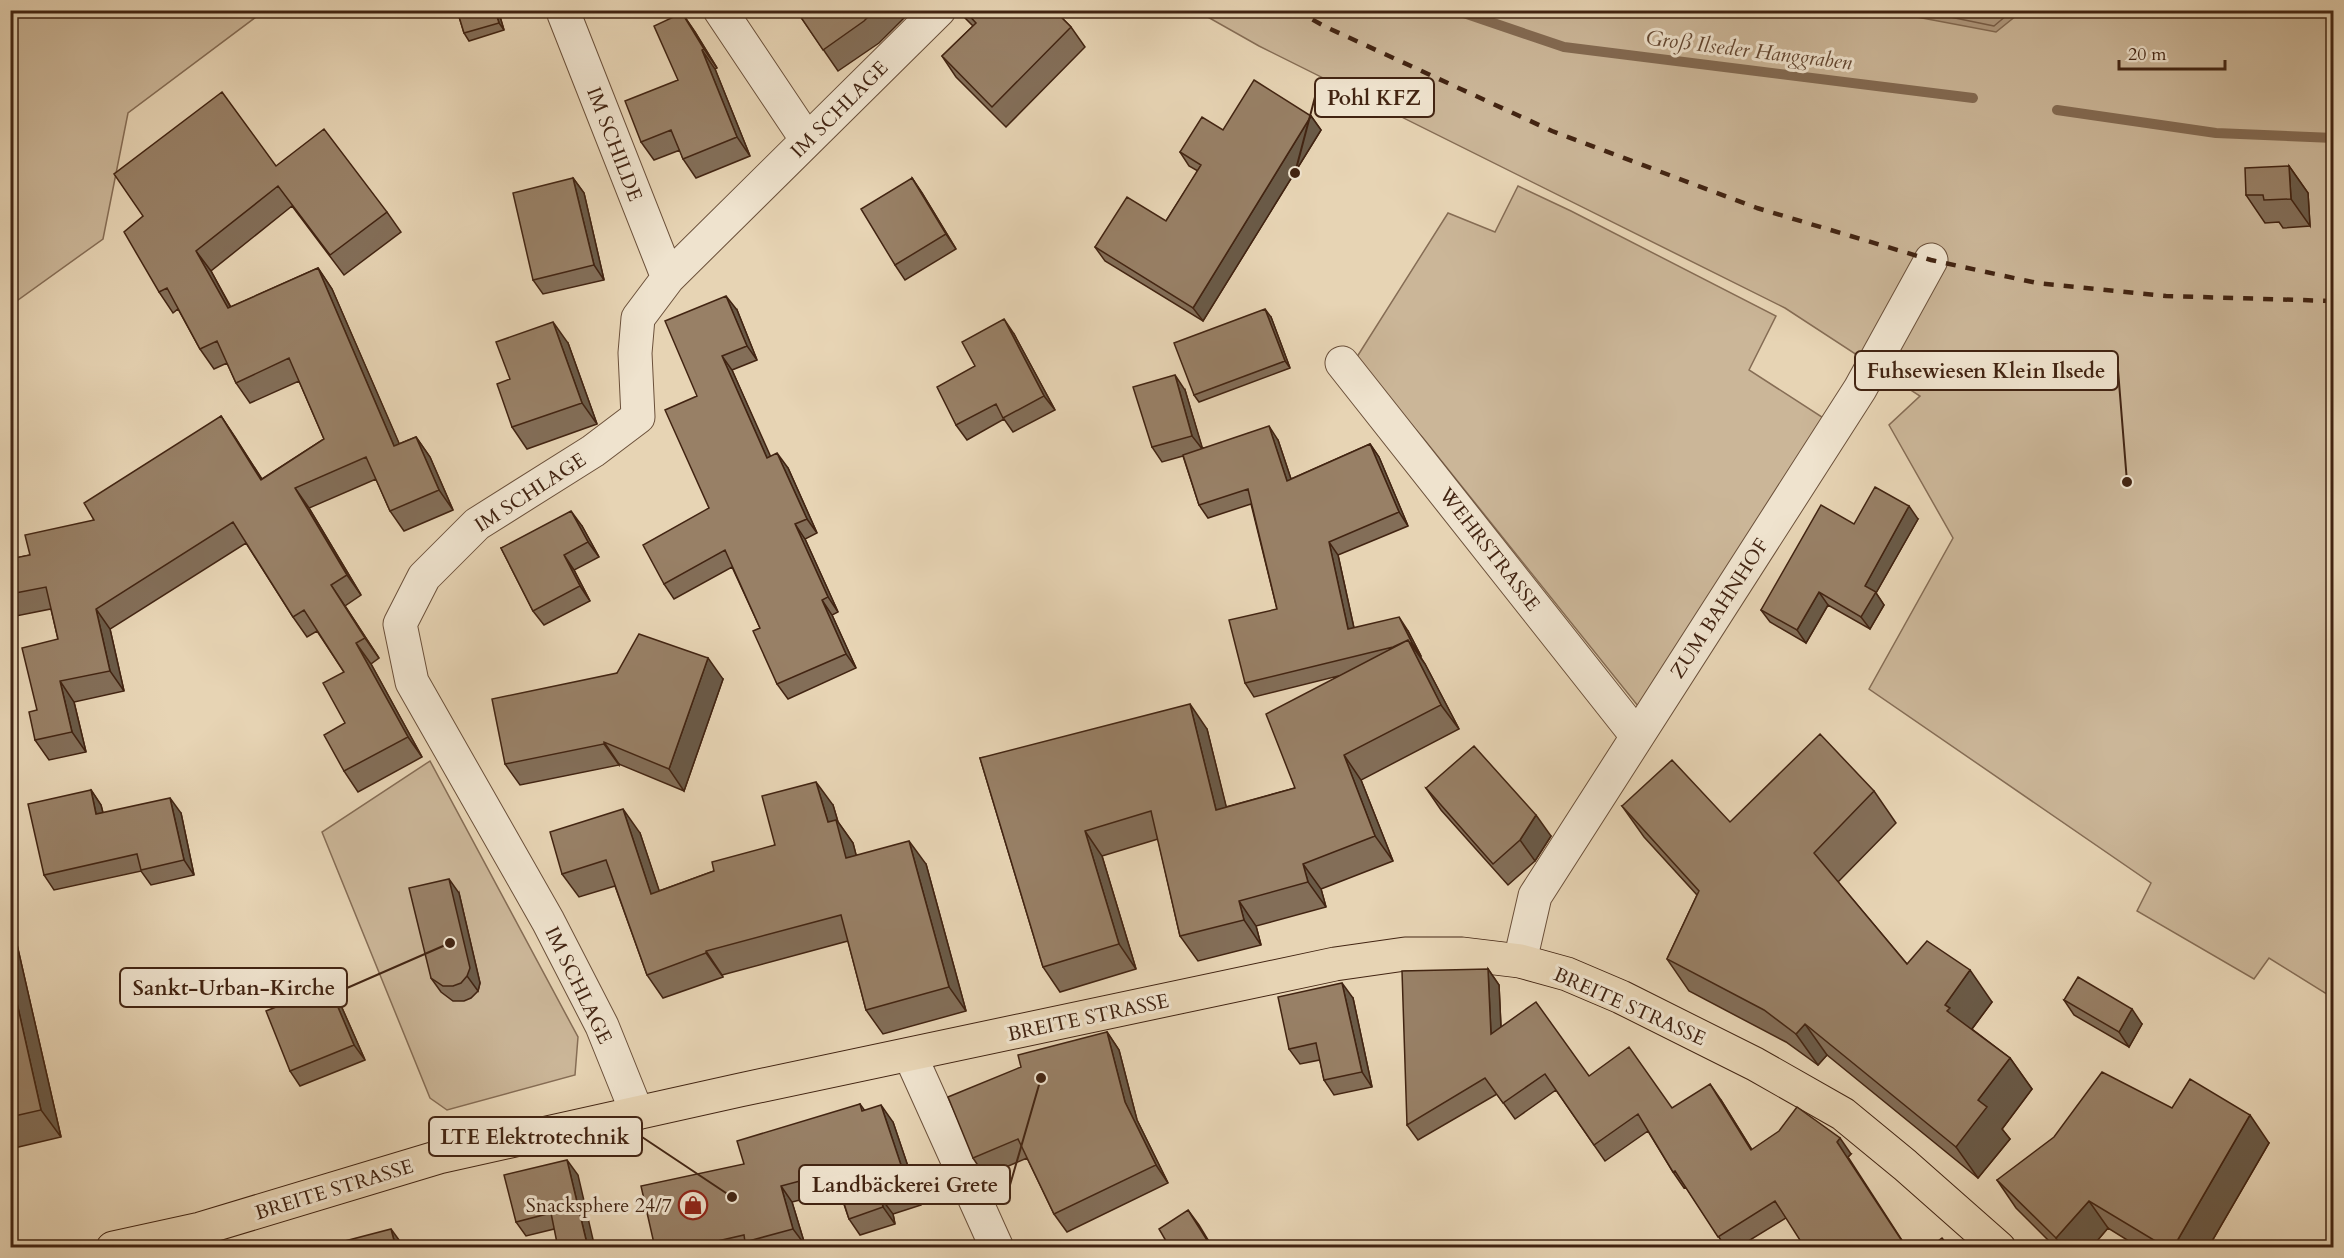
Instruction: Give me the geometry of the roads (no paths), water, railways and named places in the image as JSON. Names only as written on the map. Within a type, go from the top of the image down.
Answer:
[{"type":"main road","name":"BREITE STRASSE","points":[[113,1248],[200,1229],[438,1157],[1335,964],[1405,954],[1462,954],[1520,961],[1567,974],[1621,997],[1755,1064],[1843,1114],[1999,1248]]},
{"type":"street","name":"IM SCHILDE","points":[[567,10],[564,14],[668,278]]},
{"type":"street","points":[[720,10],[807,140]]},
{"type":"street","name":"IM SCHLAGE","points":[[636,1113],[602,1026],[548,921],[412,682],[400,624],[424,577],[477,524],[593,452],[638,417],[635,353],[638,318],[668,278],[939,10]]},
{"type":"street","name":"ZUM BAHNHOF","points":[[1520,961],[1535,896],[1860,389],[1931,260]]},
{"type":"street","name":"WEHRSTRASSE","points":[[1342,363],[1637,736]]},
{"type":"street","points":[[910,1055],[998,1248]]},
{"type":"water","points":[[1885,11],[2022,11],[1996,32]]},
{"type":"waterway","name":"Groß Ilseder Hanggraben","points":[[1455,10],[1564,47],[1973,98]]},
{"type":"waterway","name":"Groß Ilseder Hanggraben","points":[[2057,110],[2216,133],[2334,138]]},
{"type":"railway","points":[[1295,10],[1326,27],[1552,131],[1757,208],[1931,260],[2037,283],[2166,296],[2334,301]]},
{"type":"place","name":"Pohl KFZ","points":[[1295,173]]},
{"type":"place","name":"Fuhsewiesen Klein Ilsede","points":[[2127,482]]},
{"type":"place","name":"Sankt-Urban-Kirche","points":[[450,943]]},
{"type":"place","name":"Landbäckerei Grete","points":[[1041,1078]]},
{"type":"place","name":"LTE Elektrotechnik","points":[[732,1197]]},
{"type":"place","name":"Snacksphere 24/7","points":[[693,1205]]}]
